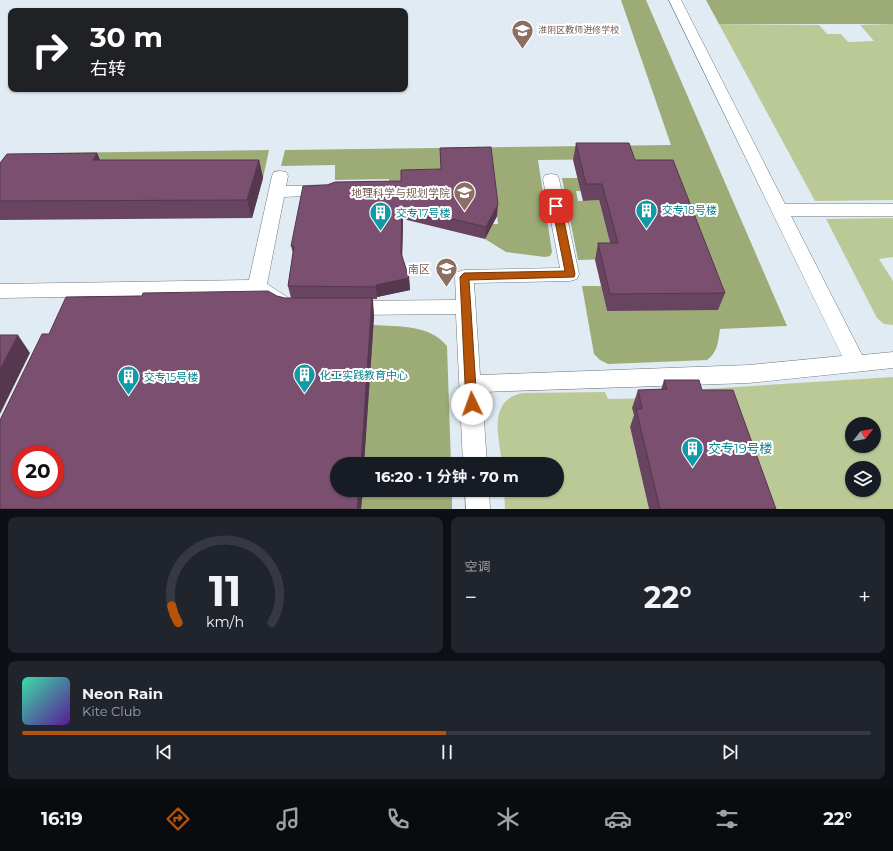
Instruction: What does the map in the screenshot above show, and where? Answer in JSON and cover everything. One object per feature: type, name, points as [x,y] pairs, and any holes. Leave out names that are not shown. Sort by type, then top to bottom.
[{"type":"lane","points":[[675,0],[856,364]]},
{"type":"lane","points":[[475,457],[464,277],[570,274],[551,179]]},
{"type":"lane","points":[[257,287],[278,184],[330,190]]},
{"type":"lane","points":[[780,210],[893,210]]},
{"type":"lane","points":[[0,290],[257,287],[289,308],[296,308]]},
{"type":"lane","points":[[62,311],[72,290]]},
{"type":"lane","points":[[334,308],[466,307]]},
{"type":"lane","points":[[470,384],[749,374],[893,360]]},
{"type":"lane","points":[[477,497],[478,509]]},
{"type":"green space","points":[[621,0],[646,0],[787,326],[720,329],[715,350],[711,357],[707,360],[608,364],[600,360],[594,354],[582,286],[601,286],[607,311],[625,159],[538,160],[552,252],[550,256],[545,257],[506,252],[485,239],[493,224],[498,224],[490,158],[441,185],[389,200],[389,179],[335,180],[335,165],[281,166],[285,150],[671,145]]},
{"type":"green space","points":[[706,0],[893,0],[893,24],[719,24]]},
{"type":"green space","points":[[719,24],[819,25],[827,34],[841,34],[848,42],[874,41],[860,25],[893,24],[893,200],[815,201]]},
{"type":"green space","points":[[269,150],[263,178],[101,179],[37,172],[49,153]]},
{"type":"green space","points":[[562,178],[578,178],[581,191],[576,191],[578,201],[599,200],[614,259],[578,260]]},
{"type":"green space","points":[[893,218],[893,257],[879,259],[893,281],[893,325],[884,324],[877,318],[826,219]]},
{"type":"green space","points":[[373,325],[413,328],[432,334],[447,346],[451,457],[364,457]]},
{"type":"green space","points":[[893,377],[893,509],[759,509],[689,390]]},
{"type":"green space","points":[[605,392],[608,399],[657,398],[636,427],[630,427],[649,509],[505,509],[504,497],[564,497],[564,457],[501,457],[498,431],[500,411],[504,403],[512,397],[523,393]]},
{"type":"green space","points":[[362,497],[452,497],[452,509],[361,509]]},
{"type":"building","name":"交专18号楼","points":[[576,143],[629,143],[635,160],[673,160],[725,293],[610,294],[598,243],[618,243],[602,184],[586,184]]},
{"type":"building","points":[[491,147],[498,204],[486,227],[402,207],[401,253],[409,278],[376,285],[376,287],[288,286],[294,246],[291,246],[303,186],[327,185],[335,182],[401,181],[401,170],[441,169],[440,148]]},
{"type":"building","points":[[97,153],[93,160],[259,160],[247,200],[0,201],[0,163],[7,154]]},
{"type":"building","points":[[268,291],[285,298],[372,298],[361,457],[330,457],[330,497],[358,497],[357,509],[0,509],[0,420],[42,334],[49,334],[66,297],[142,296],[143,293]]},
{"type":"building","points":[[0,335],[18,335],[0,369]]},
{"type":"building","name":"交专19号楼","points":[[664,380],[699,380],[702,390],[733,390],[776,509],[660,509],[636,409],[642,409],[638,390],[667,389]]},
{"type":"place","name":"淮阴区教师进修学校","points":[[522,50]]},
{"type":"place","name":"地理科学与规划学院","points":[[465,212]]},
{"type":"place","name":"交专18号楼","points":[[647,230]]},
{"type":"place","name":"交专17号楼","points":[[380,232]]},
{"type":"place","name":"南区","points":[[446,288]]},
{"type":"place","name":"化工实践教育中心","points":[[304,394]]},
{"type":"place","name":"交专15号楼","points":[[128,396]]},
{"type":"place","name":"交专19号楼","points":[[692,468]]},
{"type":"route","points":[[472,404],[464,277],[570,274],[556,206]]}]
